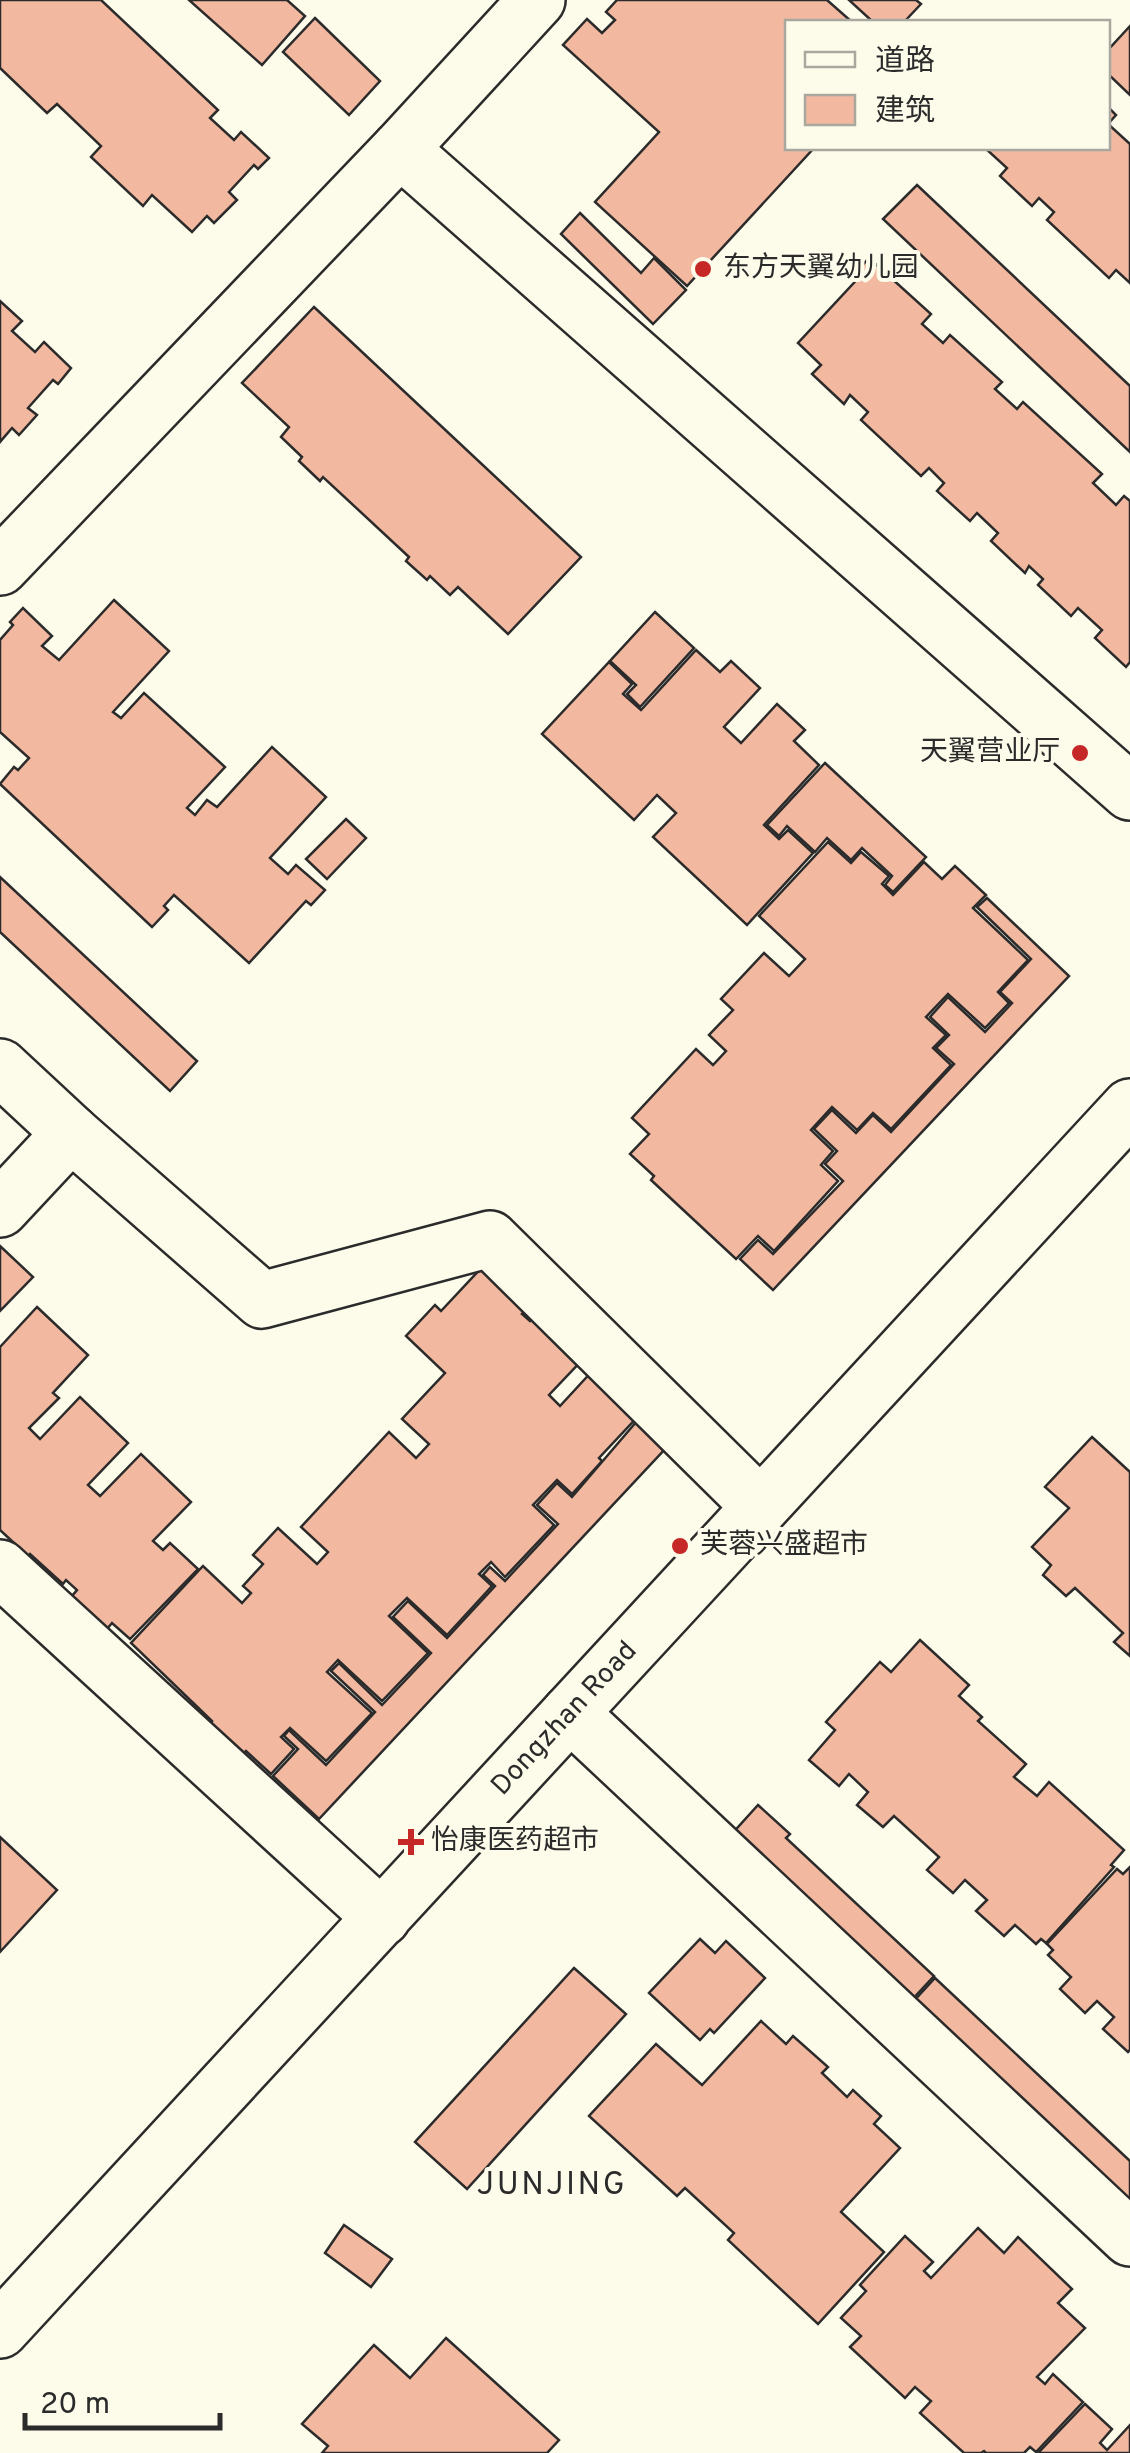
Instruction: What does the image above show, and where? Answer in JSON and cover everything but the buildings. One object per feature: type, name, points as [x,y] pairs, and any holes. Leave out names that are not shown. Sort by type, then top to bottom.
[{"type":"street","points":[[0,567],[400,150],[537,0]]},
{"type":"street","points":[[400,150],[1130,792]]},
{"type":"street","points":[[0,1068],[262,1300],[490,1239],[760,1506]]},
{"type":"street","name":"Dongzhan Road","points":[[0,2330],[1130,1108]]},
{"type":"street","points":[[0,1208],[71,1133]]},
{"type":"street","points":[[0,1568],[382,1918]]},
{"type":"street","points":[[570,1713],[1130,2238]]},
{"type":"place","name":"东方天翼幼儿园","points":[[703,269]]},
{"type":"place","name":"天翼营业厅","points":[[1080,753]]},
{"type":"place","name":"芙蓉兴盛超市","points":[[680,1546]]},
{"type":"place","name":"怡康医药超市","points":[[411,1842]]},
{"type":"district","name":"JUNJING","points":[[552,2186]]}]
